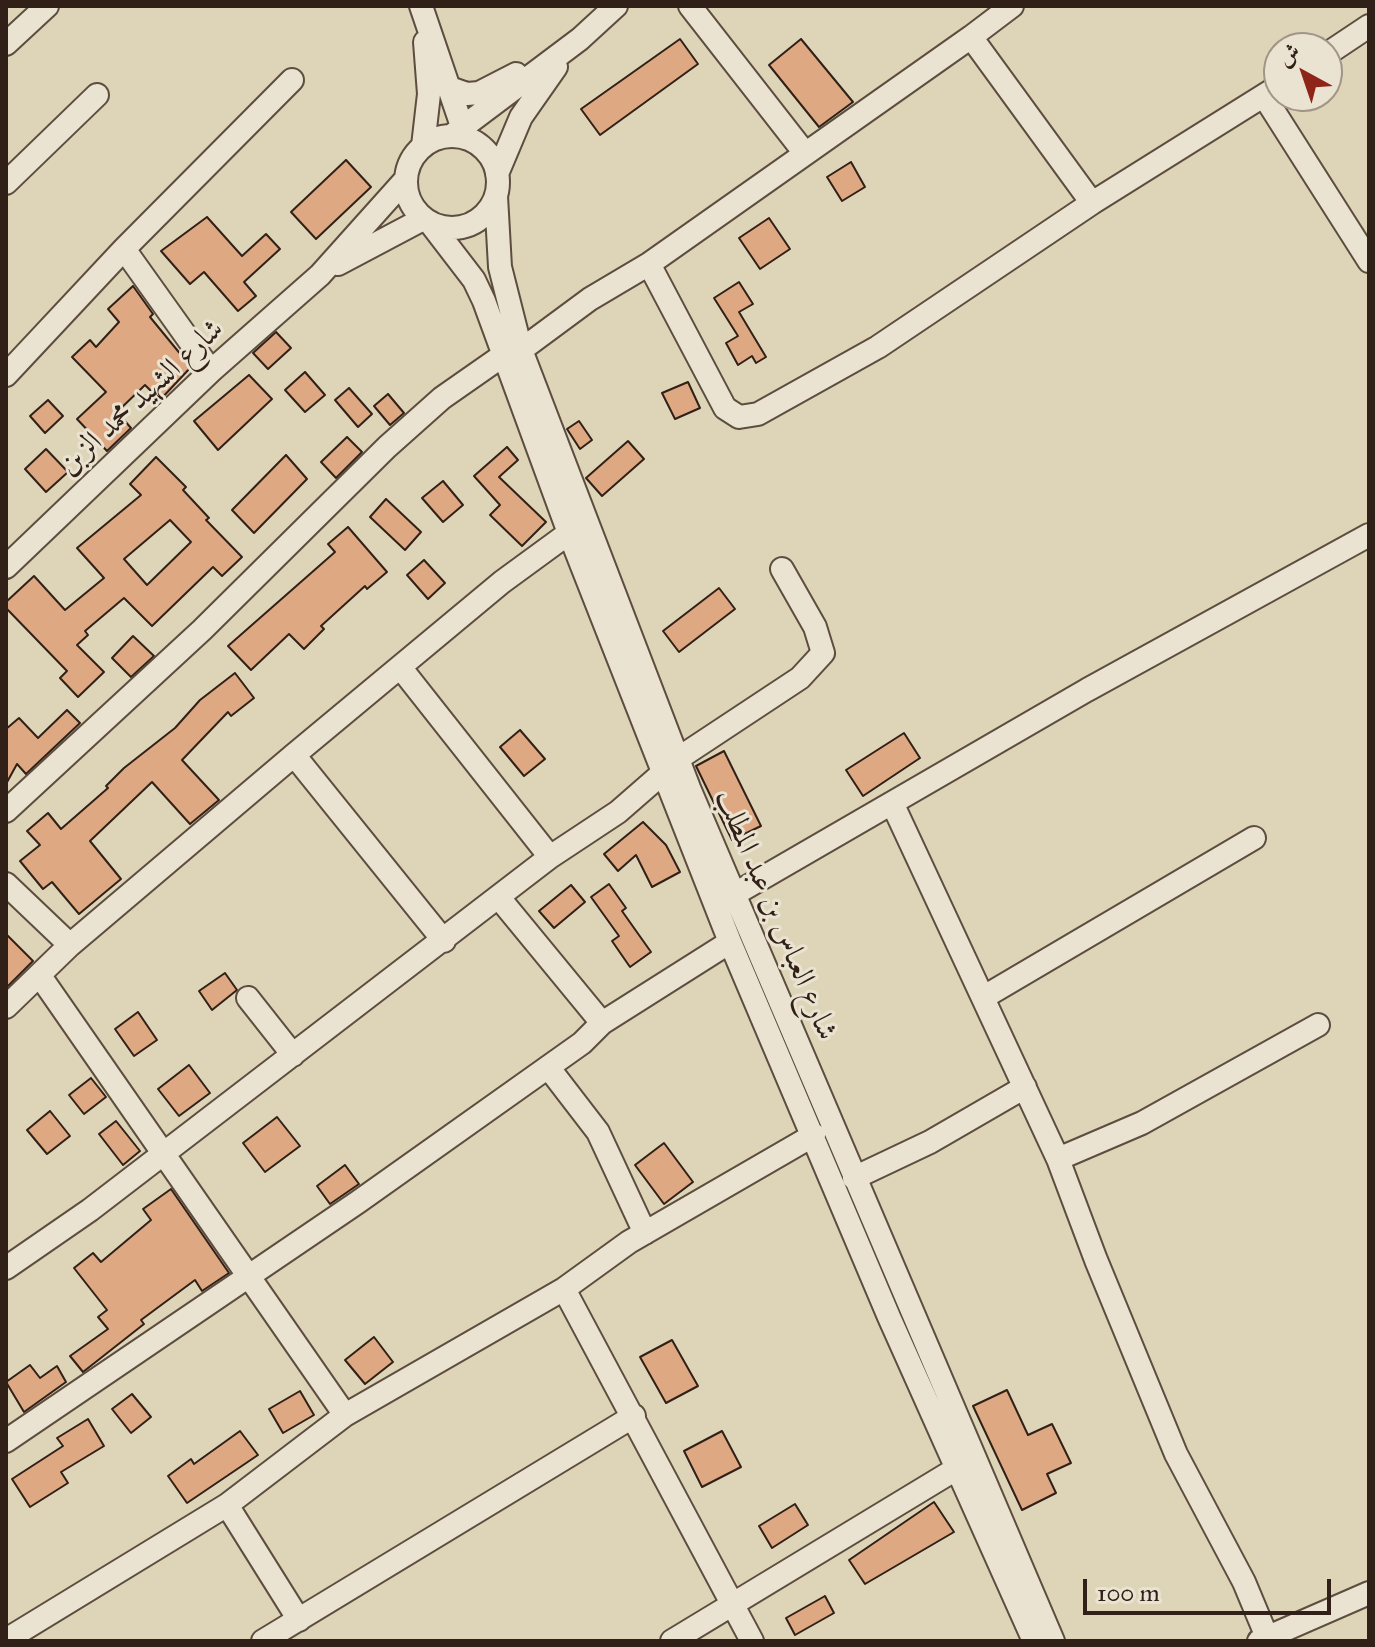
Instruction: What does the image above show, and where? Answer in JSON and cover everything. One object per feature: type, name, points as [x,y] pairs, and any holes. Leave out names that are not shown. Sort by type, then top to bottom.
[{"type":"street","points":[[6,44],[47,6]]},
{"type":"street","points":[[423,146],[460,134],[580,39],[616,6]]},
{"type":"street","points":[[690,6],[804,152]]},
{"type":"street","points":[[6,811],[202,630],[387,447],[442,398],[590,299],[649,264],[1012,6]]},
{"type":"street","points":[[422,8],[429,94],[423,146],[411,161],[406,179],[407,194],[427,221],[450,228],[470,224],[486,213],[528,106],[580,39]]},
{"type":"street","points":[[422,8],[450,88],[460,134],[483,148],[496,185]]},
{"type":"street","points":[[1343,43],[1369,26]]},
{"type":"street","points":[[971,37],[1092,203]]},
{"type":"street","points":[[450,88],[467,94],[485,90],[580,39]]},
{"type":"street","points":[[6,375],[124,249],[292,80]]},
{"type":"street","points":[[6,183],[97,95]]},
{"type":"street","points":[[649,264],[716,393],[732,413],[747,417],[802,393],[878,347],[1092,203],[1263,97]]},
{"type":"street","points":[[1284,112],[1369,261]]},
{"type":"street","name":"شارع الشهيد محمد الزبن","points":[[6,567],[211,371],[320,275],[406,179]]},
{"type":"street","name":"شارع العباس بن عبد المطلب","points":[[496,185],[500,267],[513,352],[569,533],[733,895],[1053,1641]]},
{"type":"street","name":"شارع العباس بن عبد المطلب","points":[[427,221],[474,280],[513,352],[672,764],[730,942],[956,1469],[1034,1641]]},
{"type":"street","name":"شارع الشهيد محمد الزبن","points":[[320,275],[381,238],[427,221]]},
{"type":"street","points":[[124,249],[211,371]]},
{"type":"street","points":[[6,1007],[70,945],[294,755],[502,582],[569,533]]},
{"type":"street","points":[[733,895],[1087,690],[1369,535]]},
{"type":"street","points":[[6,1268],[500,899],[550,857],[618,812],[672,764],[800,678],[823,653],[815,627],[782,569]]},
{"type":"street","points":[[400,667],[550,857]]},
{"type":"street","points":[[294,755],[444,941]]},
{"type":"street","points":[[893,805],[1058,1159],[1176,1454],[1244,1582],[1263,1639],[1369,1593]]},
{"type":"street","points":[[984,997],[1254,838]]},
{"type":"street","points":[[6,884],[70,945]]},
{"type":"street","points":[[500,899],[602,1023]]},
{"type":"street","points":[[6,1441],[548,1067],[582,1043],[602,1023],[730,942]]},
{"type":"street","points":[[40,976],[345,1415]]},
{"type":"street","points":[[248,998],[293,1055]]},
{"type":"street","points":[[1058,1159],[1142,1123],[1318,1025]]},
{"type":"street","points":[[548,1067],[598,1132],[645,1233]]},
{"type":"street","points":[[854,1178],[930,1142],[1025,1087]]},
{"type":"street","points":[[6,1640],[227,1505],[345,1415],[564,1289],[645,1233],[814,1135]]},
{"type":"street","points":[[564,1289],[752,1641]]},
{"type":"street","points":[[263,1641],[634,1416]]},
{"type":"street","points":[[672,1641],[956,1469]]},
{"type":"street","points":[[227,1505],[299,1620]]},
{"type":"building","points":[[680,39],[698,64],[600,135],[581,109]]},
{"type":"building","points":[[801,39],[853,102],[819,127],[769,65]]},
{"type":"building","points":[[346,160],[371,187],[316,239],[291,212]]},
{"type":"building","points":[[851,162],[865,187],[842,201],[827,177]]},
{"type":"building","points":[[207,217],[242,256],[266,234],[280,249],[244,282],[256,296],[238,311],[204,272],[190,284],[161,251]]},
{"type":"building","points":[[769,218],[790,249],[760,269],[739,238]]},
{"type":"building","points":[[739,282],[753,304],[739,312],[766,357],[756,363],[752,356],[738,365],[726,343],[738,336],[714,298]]},
{"type":"building","points":[[133,286],[153,314],[150,317],[191,367],[160,400],[145,385],[117,412],[131,428],[107,451],[77,419],[106,392],[72,357],[90,340],[96,347],[119,322],[108,309]]},
{"type":"building","points":[[276,332],[291,348],[268,369],[253,353]]},
{"type":"building","points":[[305,372],[325,395],[305,412],[285,390]]},
{"type":"building","points":[[249,375],[272,399],[218,450],[194,421]]},
{"type":"building","points":[[688,382],[700,408],[675,419],[662,393]]},
{"type":"building","points":[[349,388],[372,414],[358,427],[335,400]]},
{"type":"building","points":[[388,394],[404,413],[390,425],[374,406]]},
{"type":"building","points":[[48,400],[63,416],[45,433],[30,416]]},
{"type":"building","points":[[579,421],[592,440],[580,449],[567,429]]},
{"type":"building","points":[[347,437],[362,452],[336,478],[321,462]]},
{"type":"building","points":[[628,441],[644,459],[602,496],[586,478]]},
{"type":"building","points":[[507,447],[518,460],[499,477],[546,522],[522,546],[490,515],[500,505],[474,476]]},
{"type":"building","points":[[46,449],[68,472],[46,492],[25,469]]},
{"type":"building","points":[[286,455],[307,479],[254,533],[232,510]]},
{"type":"building","points":[[156,457],[186,487],[183,490],[209,518],[206,520],[242,557],[222,576],[213,567],[152,626],[124,598],[85,631],[88,635],[77,645],[104,672],[78,697],[60,678],[67,671],[6,608],[6,602],[34,576],[65,610],[104,578],[77,548],[141,495],[130,484]],"holes":[[[170,520],[191,542],[147,585],[124,559]]]},
{"type":"building","points":[[443,481],[463,505],[443,522],[422,498]]},
{"type":"building","points":[[386,499],[421,532],[405,550],[370,517]]},
{"type":"building","points":[[348,527],[387,572],[367,589],[365,586],[321,626],[324,629],[304,649],[289,634],[251,670],[228,646],[335,552],[328,544]]},
{"type":"building","points":[[424,560],[445,583],[428,599],[407,575]]},
{"type":"building","points":[[719,588],[735,609],[679,652],[663,631]]},
{"type":"building","points":[[133,636],[154,656],[131,677],[112,658]]},
{"type":"building","points":[[235,673],[254,698],[231,716],[228,712],[182,760],[219,800],[190,824],[152,782],[90,841],[121,879],[79,914],[52,882],[43,889],[20,861],[40,845],[27,831],[48,813],[61,829],[108,788],[106,786],[124,768],[175,728],[200,700]]},
{"type":"building","points":[[67,710],[80,723],[26,774],[17,764],[6,784],[6,729],[19,718],[38,738]]},
{"type":"building","points":[[520,730],[545,759],[524,776],[500,747]]},
{"type":"building","points":[[904,733],[920,758],[863,796],[846,770]]},
{"type":"building","points":[[724,751],[761,826],[732,840],[696,766]]},
{"type":"building","points":[[643,822],[666,845],[680,872],[652,887],[636,855],[618,871],[604,854]]},
{"type":"building","points":[[609,884],[626,908],[622,911],[651,952],[630,967],[612,941],[619,936],[591,897]]},
{"type":"building","points":[[571,885],[585,902],[554,928],[539,911]]},
{"type":"building","points":[[6,934],[33,961],[6,988]]},
{"type":"building","points":[[225,973],[237,990],[212,1010],[199,991]]},
{"type":"building","points":[[138,1012],[157,1040],[134,1056],[115,1029]]},
{"type":"building","points":[[189,1065],[210,1093],[179,1116],[158,1089]]},
{"type":"building","points":[[91,1078],[106,1097],[84,1114],[69,1095]]},
{"type":"building","points":[[50,1111],[70,1136],[47,1154],[27,1130]]},
{"type":"building","points":[[277,1117],[300,1146],[265,1172],[243,1143]]},
{"type":"building","points":[[116,1121],[140,1151],[123,1165],[99,1134]]},
{"type":"building","points":[[664,1143],[693,1182],[664,1204],[635,1165]]},
{"type":"building","points":[[345,1165],[359,1184],[330,1204],[317,1186]]},
{"type":"building","points":[[171,1189],[229,1273],[202,1291],[195,1280],[141,1320],[144,1324],[83,1372],[70,1356],[108,1329],[98,1317],[107,1310],[74,1268],[93,1253],[101,1262],[151,1220],[143,1209]]},
{"type":"building","points":[[374,1337],[393,1362],[365,1384],[345,1360]]},
{"type":"building","points":[[672,1340],[698,1386],[666,1403],[640,1357]]},
{"type":"building","points":[[30,1365],[40,1378],[57,1366],[66,1382],[24,1412],[6,1382]]},
{"type":"building","points":[[1007,1390],[1028,1435],[1052,1424],[1071,1463],[1047,1474],[1056,1493],[1022,1510],[973,1406]]},
{"type":"building","points":[[300,1391],[314,1415],[283,1433],[269,1409]]},
{"type":"building","points":[[132,1394],[151,1417],[131,1433],[112,1409]]},
{"type":"building","points":[[88,1419],[104,1446],[61,1472],[68,1483],[30,1507],[12,1479],[63,1446],[57,1438]]},
{"type":"building","points":[[240,1431],[258,1455],[187,1503],[168,1476],[191,1459],[194,1464]]},
{"type":"building","points":[[722,1431],[741,1467],[702,1487],[684,1451]]},
{"type":"building","points":[[934,1502],[954,1532],[865,1584],[849,1560]]},
{"type":"building","points":[[795,1504],[808,1525],[772,1548],[759,1526]]},
{"type":"building","points":[[825,1596],[834,1613],[795,1635],[786,1618]]}]
